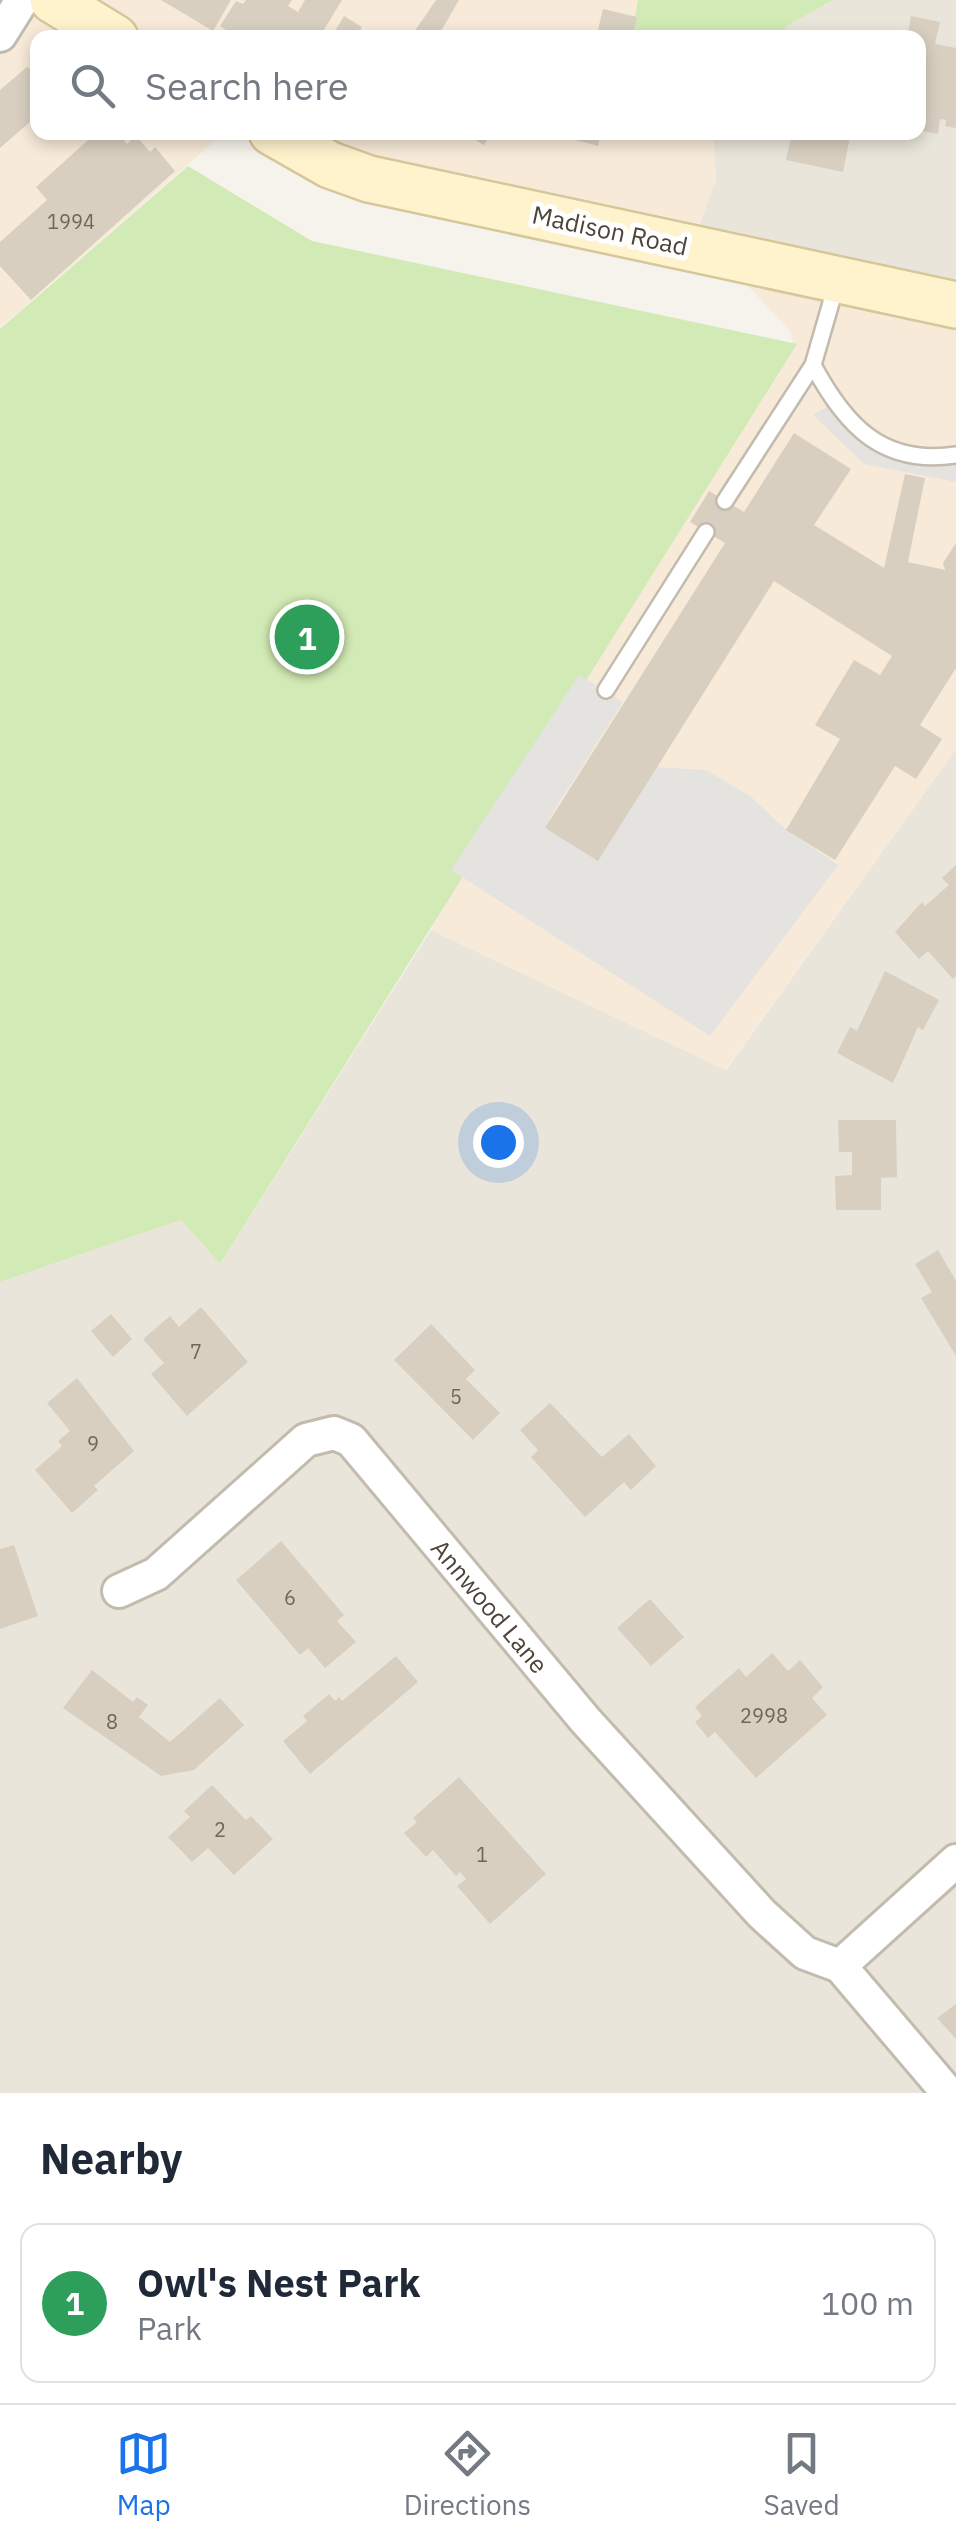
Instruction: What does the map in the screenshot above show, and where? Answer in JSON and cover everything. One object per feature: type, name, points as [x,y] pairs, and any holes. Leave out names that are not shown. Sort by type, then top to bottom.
[{"type":"main road","points":[[53,0],[102,30]]},
{"type":"main road","name":"Madison Road","points":[[286,140],[330,165],[369,179],[956,305]]},
{"type":"street","points":[[0,35],[22,0]]},
{"type":"street","name":"Annwood Lane","points":[[118,1591],[156,1574],[306,1440],[334,1433],[351,1440],[586,1721],[762,1914],[805,1953],[840,1966]]},
{"type":"street","points":[[948,2093],[840,1966],[956,1861]]},
{"type":"lane","points":[[726,501],[812,364],[838,278]]},
{"type":"lane","points":[[812,364],[833,403],[878,446],[913,456],[956,454]]},
{"type":"lane","points":[[606,690],[706,532]]},
{"type":"shaded area","points":[[0,0],[707,0],[709,30],[30,30],[30,140],[216,140],[0,328]]},
{"type":"shaded area","points":[[833,0],[956,0],[956,305],[691,248],[716,179],[713,140],[926,140],[926,30],[762,30],[785,27]]},
{"type":"shaded area","points":[[298,140],[713,140],[716,179],[691,248]]},
{"type":"shaded area","points":[[718,254],[956,305],[956,749],[725,1070],[431,930],[451,870],[794,348],[790,331]]},
{"type":"shaded area","points":[[833,403],[878,447],[956,455],[956,482],[864,464],[813,415]]},
{"type":"shaded area","points":[[579,675],[623,702],[550,817],[601,850],[654,767],[706,770],[750,796],[783,827],[838,865],[710,1036],[451,870]]},
{"type":"shaded area","points":[[956,749],[956,2093],[0,2093],[0,1282],[181,1220],[220,1264],[431,930],[726,1070]]},
{"type":"green space","points":[[638,0],[833,0],[784,30],[633,30]]},
{"type":"green space","points":[[188,166],[312,241],[797,344],[220,1264],[181,1220],[0,1282],[0,329]]},
{"type":"building","points":[[161,0],[231,0],[211,30]]},
{"type":"building","points":[[246,0],[292,0],[288,6],[298,12],[305,0],[342,0],[324,30],[226,30],[220,26],[236,1],[243,4]]},
{"type":"building","points":[[436,0],[459,0],[442,30],[415,30]]},
{"type":"building","points":[[603,9],[637,17],[634,30],[598,30]]},
{"type":"building","points":[[344,16],[362,27],[360,30],[336,30]]},
{"type":"building","points":[[911,16],[940,22],[935,44],[956,48],[956,128],[945,126],[946,120],[940,119],[938,134],[926,132],[926,30],[908,30]]},
{"type":"building","points":[[27,67],[30,69],[30,122],[0,148],[0,90]]},
{"type":"building","points":[[88,140],[124,140],[127,144],[140,140],[150,152],[155,147],[175,171],[31,300],[0,266],[0,242],[47,200],[36,187]]},
{"type":"building","points":[[575,140],[599,140],[598,146]]},
{"type":"building","points":[[790,140],[849,140],[843,172],[786,160]]},
{"type":"building","points":[[794,433],[851,469],[814,525],[884,568],[905,474],[925,478],[908,562],[945,570],[943,563],[956,543],[956,668],[920,725],[942,739],[916,779],[895,766],[835,860],[786,830],[840,739],[815,725],[854,660],[880,675],[892,656],[774,581],[598,861],[545,828],[725,543],[690,522],[709,491],[744,512]]},
{"type":"building","points":[[956,865],[953,979],[928,951],[919,959],[895,932],[922,902],[925,906],[949,885],[942,878]]},
{"type":"building","points":[[885,971],[939,1000],[923,1030],[918,1027],[893,1083],[837,1053],[850,1027],[857,1031]]},
{"type":"building","points":[[838,1120],[896,1120],[897,1177],[881,1178],[881,1210],[836,1210],[835,1176],[852,1175],[852,1152],[839,1152]]},
{"type":"building","points":[[938,1250],[956,1281],[956,1356],[921,1298],[932,1292],[915,1264]]},
{"type":"building","points":[[201,1307],[248,1362],[187,1416],[151,1374],[164,1363],[143,1339],[170,1316],[179,1327]]},
{"type":"building","points":[[111,1314],[132,1339],[113,1357],[91,1331]]},
{"type":"building","points":[[431,1324],[475,1370],[466,1379],[500,1413],[473,1440],[394,1360]]},
{"type":"building","points":[[77,1378],[134,1451],[94,1486],[98,1490],[72,1513],[35,1470],[62,1446],[58,1441],[70,1431],[47,1403]]},
{"type":"building","points":[[550,1403],[602,1457],[629,1434],[656,1466],[631,1490],[624,1482],[585,1517],[531,1457],[538,1450],[520,1430]]},
{"type":"building","points":[[281,1541],[344,1615],[337,1621],[356,1642],[325,1668],[308,1648],[300,1655],[236,1580]]},
{"type":"building","points":[[14,1545],[38,1616],[0,1629],[0,1549]]},
{"type":"building","points":[[650,1599],[684,1637],[651,1666],[617,1628]]},
{"type":"building","points":[[772,1653],[788,1671],[800,1660],[823,1687],[812,1698],[827,1715],[756,1778],[715,1732],[708,1738],[695,1722],[702,1716],[695,1707],[739,1668],[746,1677]]},
{"type":"building","points":[[396,1656],[418,1682],[310,1774],[283,1741],[307,1721],[303,1716],[329,1694],[335,1701],[339,1697],[342,1701]]},
{"type":"building","points":[[92,1670],[133,1702],[137,1697],[148,1705],[139,1717],[170,1742],[220,1698],[244,1725],[194,1770],[161,1776],[63,1708]]},
{"type":"building","points":[[459,1777],[546,1874],[490,1924],[457,1886],[466,1879],[460,1872],[456,1876],[433,1850],[426,1857],[404,1833],[417,1822],[413,1818]]},
{"type":"building","points":[[212,1785],[246,1820],[251,1816],[273,1839],[234,1875],[208,1848],[192,1862],[168,1837],[190,1817],[184,1811]]},
{"type":"building","points":[[956,2004],[956,2039],[937,2018]]},
{"type":"place","name":"Owl's Nest Park","points":[[307,637]]}]
